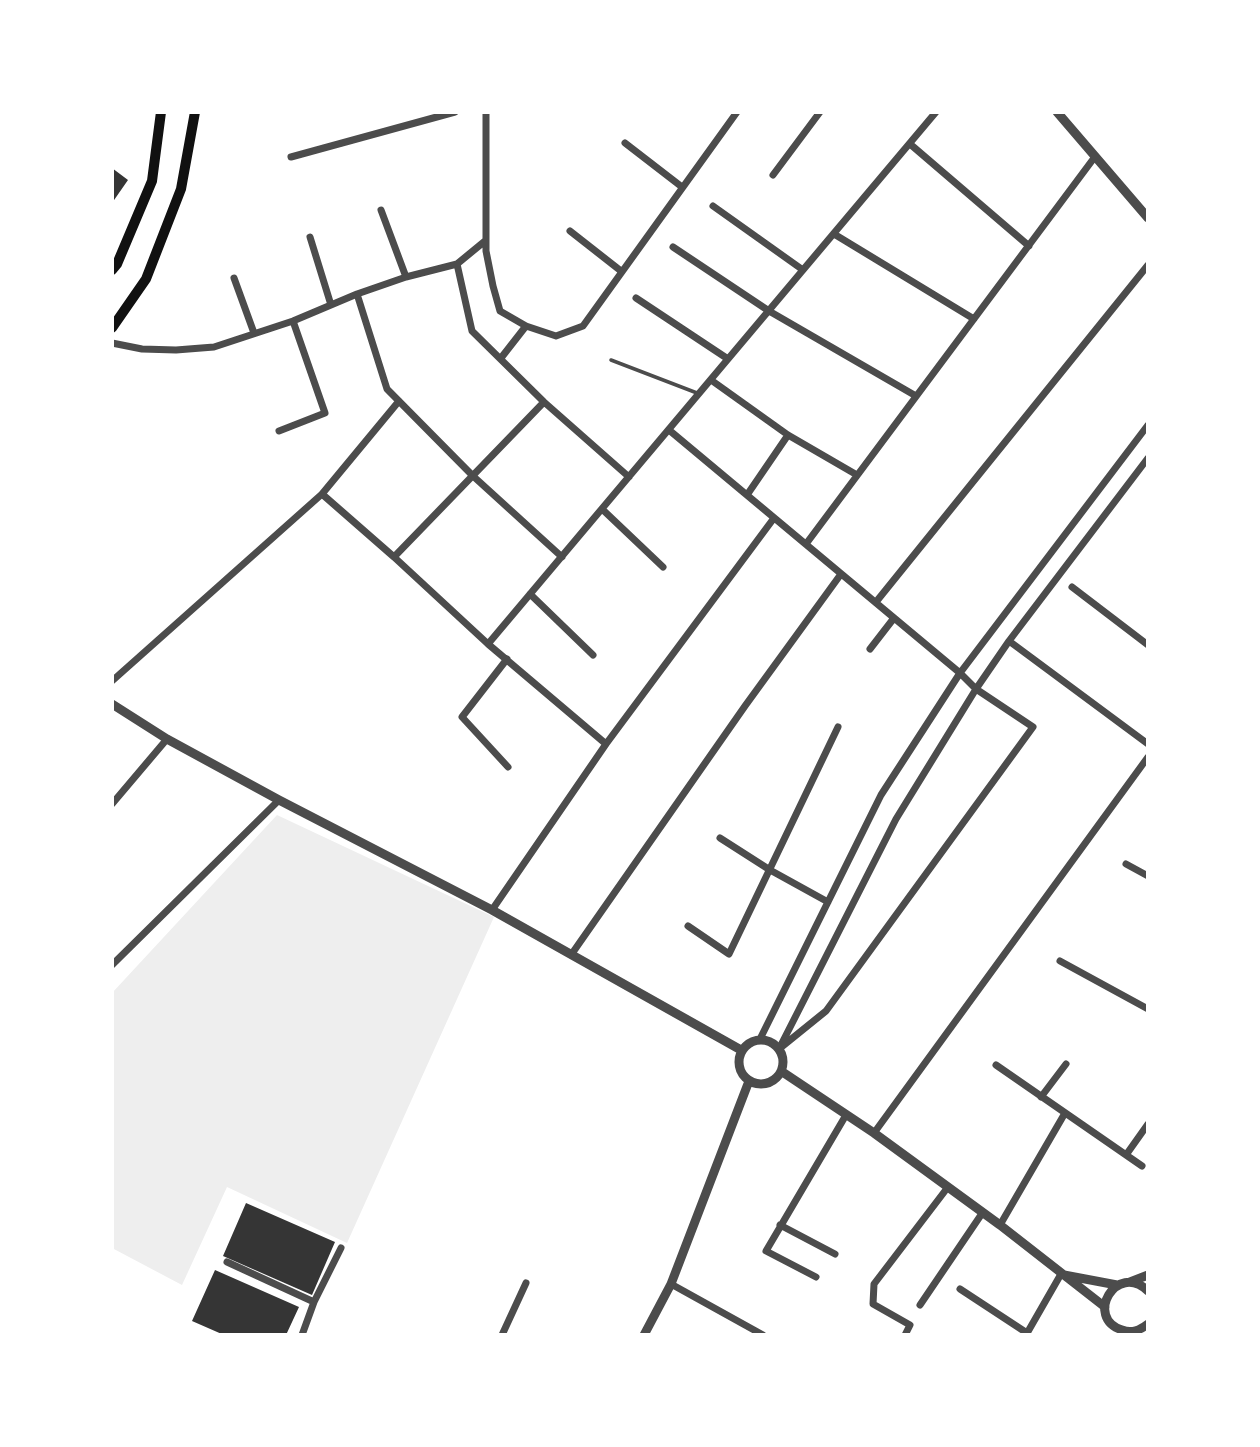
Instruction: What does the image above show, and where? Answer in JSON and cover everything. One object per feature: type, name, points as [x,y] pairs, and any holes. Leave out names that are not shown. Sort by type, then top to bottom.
[{"type":"main road","points":[[112,270],[117,264],[152,181],[161,112]]},
{"type":"main road","points":[[112,328],[146,279],[181,189],[195,112]]},
{"type":"street","points":[[291,157],[455,112]]},
{"type":"street","points":[[486,112],[485,241],[500,311],[526,326],[556,336],[583,326],[737,112]]},
{"type":"street","points":[[774,175],[820,112]]},
{"type":"street","points":[[488,644],[936,112]]},
{"type":"street","points":[[1057,112],[1148,218]]},
{"type":"street","points":[[625,143],[682,187]]},
{"type":"street","points":[[910,144],[1029,246]]},
{"type":"street","points":[[806,544],[1094,158]]},
{"type":"street","points":[[713,206],[803,270]]},
{"type":"street","points":[[381,210],[406,277]]},
{"type":"street","points":[[570,231],[621,271]]},
{"type":"street","points":[[834,234],[974,319]]},
{"type":"street","points":[[310,237],[331,305]]},
{"type":"street","points":[[112,343],[142,349],[214,347],[293,321],[406,277],[457,264],[485,241]]},
{"type":"street","points":[[673,247],[769,311],[916,396]]},
{"type":"street","points":[[457,264],[472,331],[544,402],[629,477]]},
{"type":"street","points":[[876,602],[1148,265]]},
{"type":"street","points":[[234,278],[254,333]]},
{"type":"street","points":[[357,295],[387,389],[473,475],[562,557]]},
{"type":"street","points":[[636,298],[728,359]]},
{"type":"street","points":[[279,431],[326,414],[293,321]]},
{"type":"street","points":[[500,358],[526,326]]},
{"type":"street","points":[[711,380],[788,436],[857,475]]},
{"type":"street","points":[[112,681],[322,494],[398,401]]},
{"type":"street","points":[[394,557],[544,402]]},
{"type":"street","points":[[760,1040],[881,795],[960,673],[1148,425]]},
{"type":"street","points":[[669,430],[976,689],[1033,727],[826,1011],[779,1049]]},
{"type":"street","points":[[747,495],[788,436]]},
{"type":"street","points":[[779,1049],[896,819],[976,689],[1009,641],[1148,458]]},
{"type":"street","points":[[322,494],[488,644],[606,744]]},
{"type":"street","points":[[602,509],[663,567]]},
{"type":"street","points":[[492,910],[606,744],[774,518]]},
{"type":"street","points":[[571,955],[841,573]]},
{"type":"street","points":[[1072,587],[1148,645]]},
{"type":"street","points":[[530,594],[593,654]]},
{"type":"street","points":[[870,649],[894,618]]},
{"type":"street","points":[[1009,641],[1148,744]]},
{"type":"street","points":[[508,659],[463,716],[508,767]]},
{"type":"street","points":[[112,704],[167,740],[492,910],[741,1050]]},
{"type":"street","points":[[688,926],[729,954],[838,727]]},
{"type":"street","points":[[112,804],[167,740]]},
{"type":"street","points":[[874,1133],[1148,757]]},
{"type":"street","points":[[112,964],[279,800]]},
{"type":"street","points":[[720,838],[828,902]]},
{"type":"street","points":[[1126,864],[1148,876]]},
{"type":"street","points":[[1060,961],[1148,1009]]},
{"type":"street","points":[[752,1041],[773,1043],[779,1049],[782,1071],[771,1082],[756,1084],[744,1077],[738,1064],[741,1050],[752,1041]]},
{"type":"street","points":[[1041,1097],[1066,1064]]},
{"type":"street","points":[[996,1065],[1142,1166]]},
{"type":"street","points":[[782,1071],[874,1133],[1000,1224],[1105,1307]]},
{"type":"street","points":[[644,1335],[671,1284],[749,1081]]},
{"type":"street","points":[[1000,1224],[1065,1113]]},
{"type":"street","points":[[816,1277],[766,1251],[846,1115]]},
{"type":"street","points":[[1126,1155],[1148,1124]]},
{"type":"street","points":[[905,1335],[910,1325],[873,1304],[874,1284],[948,1187]]},
{"type":"street","points":[[920,1305],[983,1212]]},
{"type":"street","points":[[780,1225],[835,1254]]},
{"type":"street","points":[[302,1335],[314,1302],[341,1248]]},
{"type":"street","points":[[227,1262],[314,1302]]},
{"type":"street","points":[[1061,1274],[1117,1286]]},
{"type":"street","points":[[960,1289],[1026,1334],[1061,1274]]},
{"type":"street","points":[[1148,1275],[1117,1286],[1108,1295],[1105,1307],[1108,1320],[1118,1329],[1134,1331],[1148,1325]]},
{"type":"street","points":[[1130,1282],[1148,1291]]},
{"type":"street","points":[[502,1335],[526,1283]]},
{"type":"street","points":[[671,1284],[762,1335]]},
{"type":"street","points":[[1112,1325],[1113,1335]]},
{"type":"street","points":[[1147,1335],[1148,1325]]},
{"type":"lane","points":[[611,360],[699,394]]},
{"type":"shaded area","points":[[277,815],[494,917],[347,1243],[227,1187],[182,1285],[112,1248],[112,993]]},
{"type":"building","points":[[112,168],[128,180],[112,203]]},
{"type":"building","points":[[246,1203],[335,1242],[312,1295],[223,1256]]},
{"type":"building","points":[[215,1270],[299,1307],[286,1335],[224,1335],[192,1321]]}]
